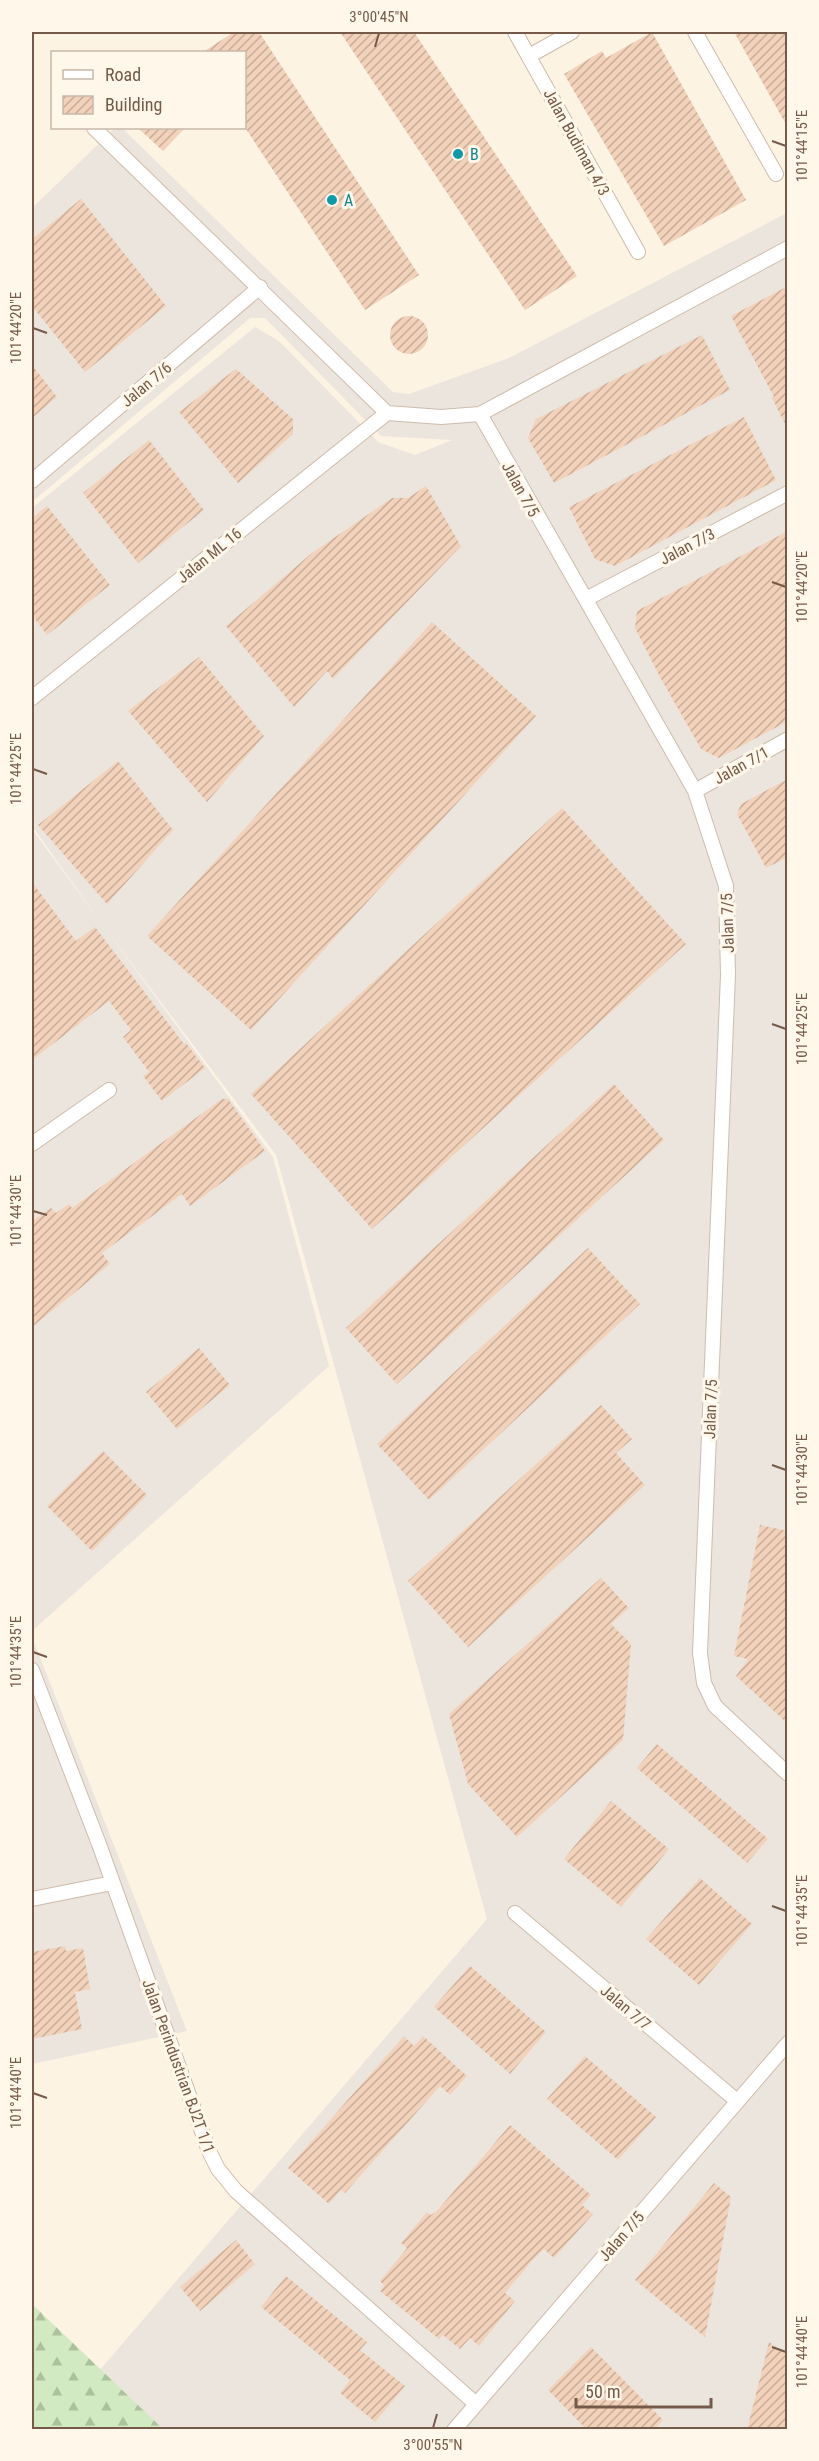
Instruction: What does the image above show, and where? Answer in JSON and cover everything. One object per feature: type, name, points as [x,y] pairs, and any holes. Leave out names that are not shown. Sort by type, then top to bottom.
[{"type":"street","name":"Jalan Budiman 4/3","points":[[515,32],[638,252]]},
{"type":"street","points":[[529,56],[572,32]]},
{"type":"street","points":[[695,32],[776,174]]},
{"type":"street","points":[[95,129],[387,412],[441,417],[480,414],[788,248]]},
{"type":"street","name":"Jalan 7/6","points":[[32,480],[260,287]]},
{"type":"street","name":"Jalan ML 16","points":[[32,698],[387,412]]},
{"type":"street","name":"Jalan 7/5","points":[[480,414],[694,791],[726,885],[728,932],[700,1653],[704,1683],[715,1706],[788,1774]]},
{"type":"street","name":"Jalan 7/3","points":[[586,599],[788,493]]},
{"type":"street","name":"Jalan 7/1","points":[[694,791],[788,739]]},
{"type":"street","points":[[32,1144],[109,1090]]},
{"type":"street","name":"Jalan Perindustrian BJ2T 1/1","points":[[32,1670],[209,2151],[218,2169],[236,2191],[476,2404]]},
{"type":"street","points":[[32,1899],[112,1883]]},
{"type":"street","name":"Jalan 7/7","points":[[515,1913],[737,2101]]},
{"type":"street","name":"Jalan 7/5","points":[[454,2430],[788,2043]]},
{"type":"shaded area","points":[[114,129],[123,129],[393,392],[409,394],[509,358],[787,213],[787,2429],[163,2429],[99,2371],[487,1919],[276,1155],[105,928],[273,1157],[329,1366],[32,1631],[32,829],[99,920],[32,826],[32,508],[255,327],[279,341],[378,442],[415,455],[452,440],[381,436],[265,318],[250,318],[32,502],[32,208]]},
{"type":"shaded area","points":[[32,1637],[187,2031],[32,2064]]},
{"type":"green space","points":[[32,2304],[163,2429],[32,2429]]},
{"type":"building","name":"A","points":[[234,32],[259,32],[419,275],[365,310],[246,129],[246,51],[205,51]]},
{"type":"building","name":"B","points":[[340,32],[414,32],[577,276],[525,310]]},
{"type":"building","points":[[652,32],[746,200],[664,246],[564,74],[602,51],[606,58]]},
{"type":"building","points":[[734,32],[784,32],[788,38],[788,128]]},
{"type":"building","points":[[139,129],[184,129],[163,151]]},
{"type":"building","points":[[81,199],[166,306],[85,372],[32,306],[32,239]]},
{"type":"building","points":[[788,286],[788,430],[772,398],[774,397],[731,316]]},
{"type":"building","points":[[409,316],[423,321],[428,335],[423,349],[409,354],[395,349],[390,335],[395,321]]},
{"type":"building","points":[[702,335],[730,390],[554,483],[528,438],[536,419]]},
{"type":"building","points":[[32,365],[57,397],[32,418]]},
{"type":"building","points":[[236,369],[293,419],[293,434],[238,483],[179,412]]},
{"type":"building","points":[[744,417],[776,480],[615,566],[595,559],[569,507]]},
{"type":"building","points":[[149,440],[204,510],[138,563],[83,493]]},
{"type":"building","points":[[426,486],[461,546],[333,679],[327,671],[294,707],[226,626],[312,553],[392,498],[408,498]]},
{"type":"building","points":[[47,506],[110,585],[47,635],[32,615],[32,518]]},
{"type":"building","points":[[788,531],[788,721],[719,758],[701,749],[660,677],[635,628],[637,611]]},
{"type":"building","points":[[432,622],[536,716],[251,1030],[147,936]]},
{"type":"building","points":[[199,657],[264,736],[207,802],[128,711]]},
{"type":"building","points":[[118,761],[173,830],[107,904],[38,825]]},
{"type":"building","points":[[788,779],[788,857],[766,868],[737,814],[741,804]]},
{"type":"building","points":[[562,808],[686,944],[372,1229],[251,1094]]},
{"type":"building","points":[[32,882],[76,941],[95,927],[205,1068],[162,1101],[143,1076],[149,1072],[123,1037],[131,1030],[109,1001],[32,1060]]},
{"type":"building","points":[[614,1084],[664,1140],[397,1384],[346,1328]]},
{"type":"building","points":[[222,1099],[228,1099],[265,1151],[190,1206],[182,1194],[102,1253],[110,1264],[32,1327],[32,1221],[51,1208],[56,1213],[69,1204],[72,1208]]},
{"type":"building","points":[[588,1248],[640,1304],[429,1500],[377,1444]]},
{"type":"building","points":[[199,1348],[230,1385],[177,1429],[146,1392]]},
{"type":"building","points":[[601,1405],[632,1439],[616,1453],[645,1485],[468,1647],[408,1581]]},
{"type":"building","points":[[103,1451],[147,1495],[92,1551],[47,1506]]},
{"type":"building","points":[[760,1525],[788,1531],[788,1724],[736,1676],[748,1659],[734,1656]]},
{"type":"building","points":[[601,1578],[629,1608],[611,1624],[631,1644],[623,1740],[517,1837],[468,1784],[449,1714]]},
{"type":"building","points":[[657,1744],[768,1839],[747,1863],[637,1768]]},
{"type":"building","points":[[611,1801],[669,1849],[621,1907],[564,1859]]},
{"type":"building","points":[[700,1878],[752,1924],[699,1985],[646,1939]]},
{"type":"building","points":[[65,1946],[66,1951],[83,1948],[90,1989],[75,1992],[82,2029],[32,2039],[32,1952]]},
{"type":"building","points":[[470,1966],[546,2032],[510,2074],[434,2007]]},
{"type":"building","points":[[404,2036],[414,2046],[423,2036],[467,2076],[450,2095],[440,2086],[345,2193],[341,2190],[329,2204],[288,2168]]},
{"type":"building","points":[[585,2056],[656,2117],[618,2160],[547,2099]]},
{"type":"building","points":[[510,2125],[591,2195],[582,2205],[593,2214],[554,2258],[544,2249],[531,2262],[505,2293],[515,2301],[479,2346],[470,2338],[460,2349],[443,2335],[439,2339],[380,2291],[384,2286],[380,2281],[407,2248],[401,2243],[427,2212],[431,2215],[437,2211]]},
{"type":"building","points":[[714,2183],[731,2197],[705,2337],[635,2280]]},
{"type":"building","points":[[236,2240],[255,2264],[200,2311],[180,2287]]},
{"type":"building","points":[[286,2276],[367,2342],[360,2350],[405,2386],[375,2422],[340,2393],[350,2380],[261,2307]]},
{"type":"building","points":[[769,2342],[788,2355],[788,2430],[747,2430]]},
{"type":"building","points":[[591,2347],[663,2420],[654,2430],[587,2430],[548,2390]]},
{"type":"place","name":"B","points":[[458,154]]},
{"type":"place","name":"A","points":[[332,200]]}]
